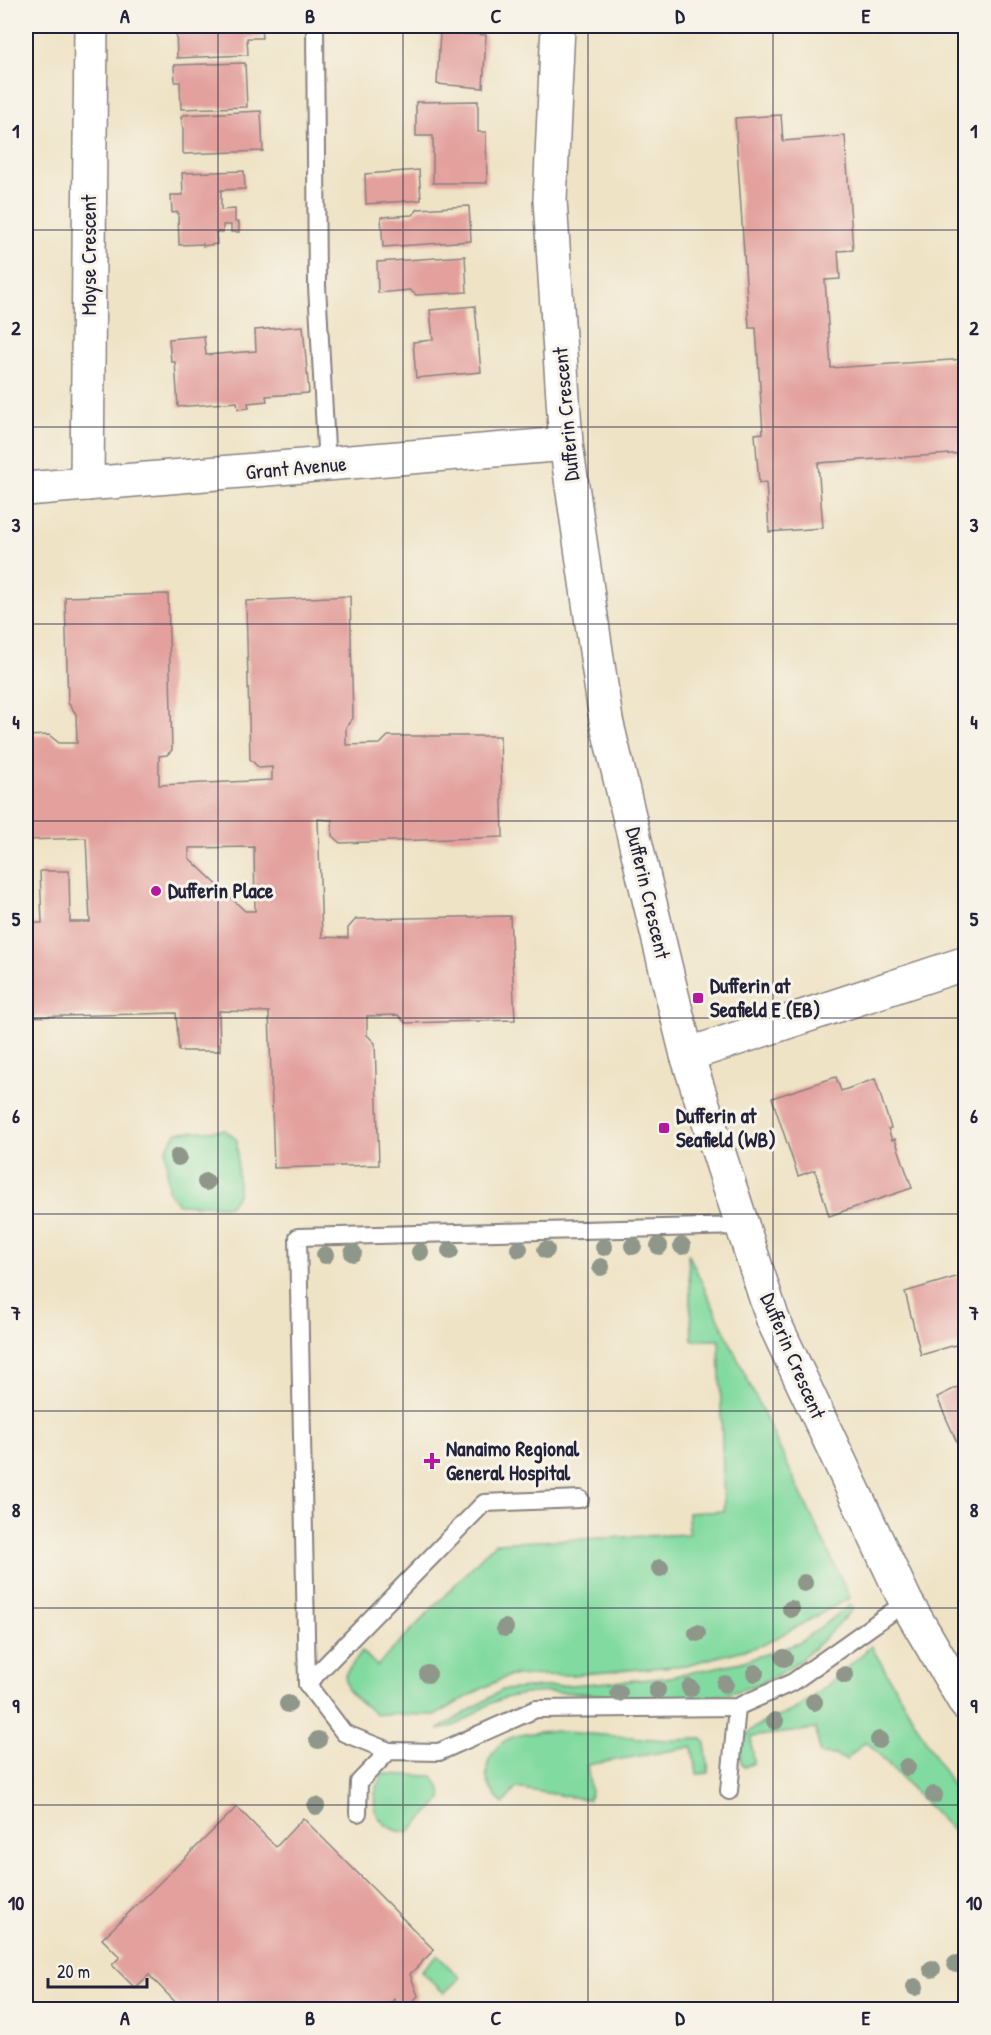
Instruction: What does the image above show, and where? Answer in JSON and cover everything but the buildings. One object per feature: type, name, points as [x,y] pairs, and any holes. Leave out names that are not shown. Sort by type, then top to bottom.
[{"type":"street","name":"Moyse Crescent","points":[[87,484],[91,26]]},
{"type":"street","name":"Dufferin Crescent","points":[[558,26],[550,200],[566,444],[606,720],[687,1055],[773,1320],[906,1602],[966,1704]]},
{"type":"street","name":"Grant Avenue","points":[[26,489],[327,466],[566,444]]},
{"type":"street","points":[[687,1055],[966,963]]},
{"type":"lane","points":[[315,26],[317,286],[327,466]]},
{"type":"lane","points":[[742,1226],[298,1237],[307,1684],[344,1733],[388,1751],[439,1752],[536,1709],[737,1707],[793,1682],[906,1602]]},
{"type":"lane","points":[[307,1684],[484,1503],[580,1499]]},
{"type":"lane","points":[[729,1791],[737,1707]]},
{"type":"lane","points":[[358,1813],[359,1782],[388,1751]]},
{"type":"green space","points":[[225,1130],[237,1140],[238,1194],[229,1206],[178,1204],[168,1191],[166,1149],[177,1132]]},
{"type":"green space","points":[[688,1253],[850,1598],[763,1645],[686,1665],[572,1675],[508,1676],[436,1715],[375,1714],[348,1691],[345,1675],[362,1651],[377,1666],[495,1543],[689,1534],[688,1513],[724,1511],[719,1340],[692,1340]]},
{"type":"green space","points":[[850,1605],[853,1609],[801,1659],[781,1673],[748,1688],[713,1697],[676,1700],[574,1693],[525,1694],[494,1702],[462,1722],[438,1730],[502,1690],[664,1678],[741,1662],[799,1643]]},
{"type":"green space","points":[[871,1646],[965,1808],[965,1844],[866,1741],[846,1760],[835,1755],[820,1754],[816,1729],[751,1737],[754,1763],[744,1767],[742,1764],[740,1748],[750,1732],[762,1723],[791,1711],[807,1701]]},
{"type":"green space","points":[[552,1731],[666,1740],[702,1739],[705,1743],[709,1773],[697,1774],[692,1747],[587,1765],[591,1792],[589,1800],[516,1788],[503,1804],[492,1791],[487,1774],[489,1760],[497,1747],[510,1738]]},
{"type":"green space","points":[[383,1774],[433,1776],[441,1790],[442,1799],[408,1833],[387,1826],[376,1812],[375,1794]]},
{"type":"green space","points":[[437,1955],[460,1978],[444,1993],[421,1971]]},
{"type":"place","name":"Dufferin Place","points":[[156,891]]},
{"type":"place","name":"Dufferin at Seafield E (EB)","points":[[698,998]]},
{"type":"place","name":"Dufferin at Seafield (WB)","points":[[664,1128]]},
{"type":"place","name":"Nanaimo Regional General Hospital","points":[[432,1461]]}]
